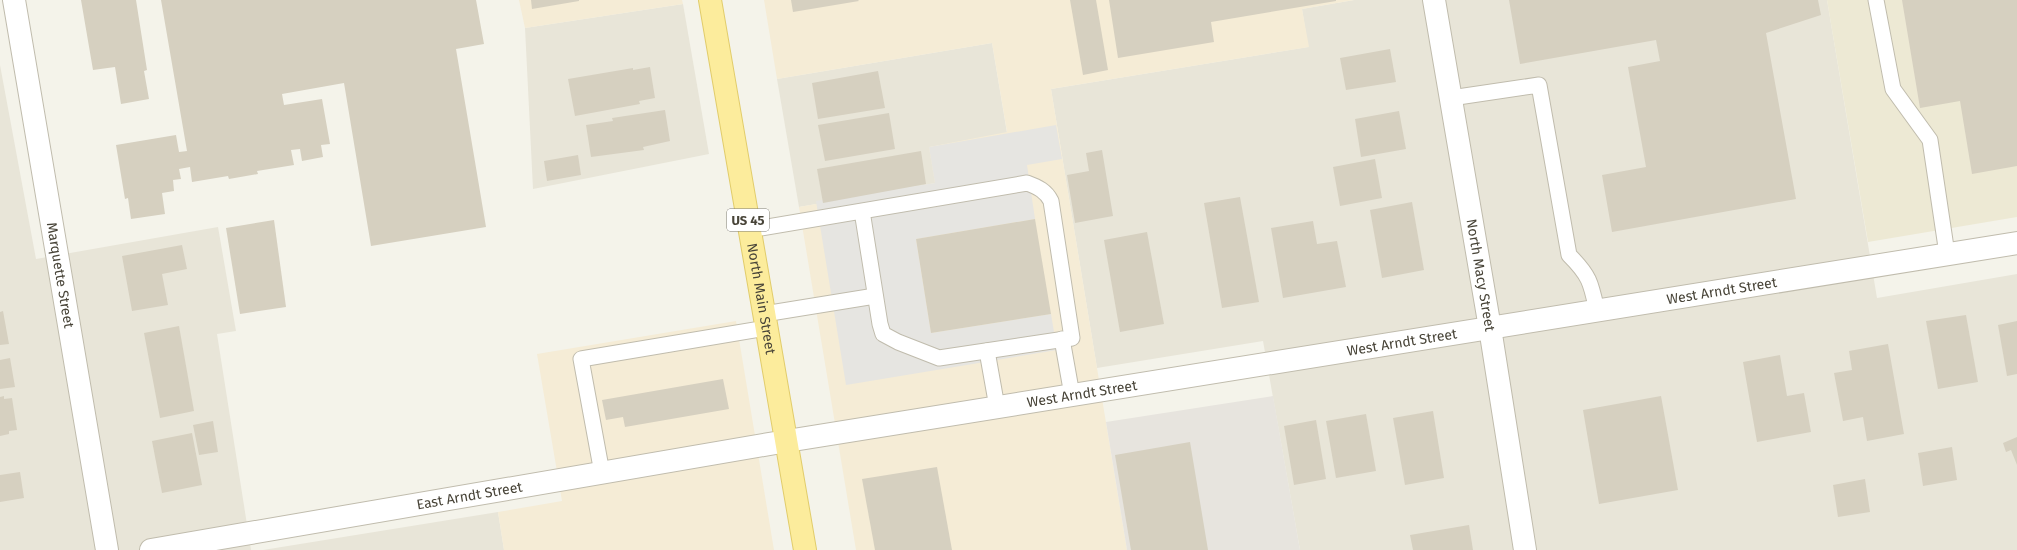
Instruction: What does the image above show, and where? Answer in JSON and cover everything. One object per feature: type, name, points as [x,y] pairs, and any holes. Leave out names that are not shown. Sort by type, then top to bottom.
[{"type":"main road","name":"North Main Street","points":[[710,0],[804,550]]},
{"type":"street","name":"Marquette Street","points":[[14,0],[107,550]]},
{"type":"street","name":"North Macy Street","points":[[1434,0],[1490,328],[1525,550]]},
{"type":"street","name":"West Arndt Street","points":[[786,441],[2017,243]]},
{"type":"street","name":"East Arndt Street","points":[[152,550],[786,441]]},
{"type":"lane","points":[[1876,0],[1893,89],[1930,140],[1947,254]]},
{"type":"lane","points":[[1451,98],[1539,85],[1569,255],[1581,268],[1591,283],[1597,311]]},
{"type":"lane","points":[[749,230],[1028,183],[1041,188],[1052,201],[1072,395]]},
{"type":"lane","points":[[862,211],[875,296],[883,334],[898,342],[939,358],[1067,338]]},
{"type":"lane","points":[[602,473],[581,359],[765,321],[875,296]]},
{"type":"lane","points":[[987,351],[997,407]]},
{"type":"shaded area","points":[[519,0],[682,0],[683,4],[525,28]]},
{"type":"shaded area","points":[[764,0],[1354,0],[1302,9],[1309,47],[1051,89],[1127,550],[856,550],[799,207],[935,183],[929,147],[1007,132],[992,43],[777,79]]},
{"type":"shaded area","points":[[1354,0],[1827,0],[1877,298],[2017,274],[2017,550],[1300,550],[1263,341],[1097,368],[1051,89],[1308,47],[1302,9]]},
{"type":"shaded area","points":[[1827,0],[2017,0],[2017,217],[1868,242]]},
{"type":"shaded area","points":[[683,4],[709,154],[533,189],[525,28]]},
{"type":"shaded area","points":[[992,43],[1007,133],[930,147],[936,183],[799,207],[777,79]]},
{"type":"shaded area","points":[[0,65],[36,259],[218,227],[236,331],[217,334],[251,550],[0,550]]},
{"type":"shaded area","points":[[1056,125],[1062,159],[1027,165],[1035,219],[916,239],[931,333],[1051,314],[1057,350],[846,385],[816,201],[935,183],[929,147]]},
{"type":"shaded area","points":[[736,321],[774,550],[504,550],[498,512],[562,501],[537,354]]},
{"type":"shaded area","points":[[1273,396],[1300,550],[1127,550],[1106,422]]},
{"type":"shaded area","points":[[498,512],[504,550],[263,550]]},
{"type":"building","points":[[81,0],[136,0],[147,70],[144,71],[149,99],[121,104],[115,67],[93,70]]},
{"type":"building","points":[[161,0],[476,0],[484,44],[456,49],[486,227],[371,246],[344,83],[282,94],[284,105],[322,99],[330,144],[321,145],[323,157],[302,161],[300,149],[291,150],[294,165],[257,171],[258,174],[229,179],[228,176],[192,182],[190,167],[179,169],[181,179],[173,180],[174,191],[162,193],[165,214],[131,219],[128,198],[125,199],[116,145],[176,135],[179,152],[187,151]]},
{"type":"building","points":[[531,0],[579,0],[579,1],[532,9]]},
{"type":"building","points":[[791,0],[858,0],[859,1],[793,12]]},
{"type":"building","points":[[1070,0],[1096,0],[1108,70],[1083,75]]},
{"type":"building","points":[[1109,0],[1336,1],[1211,22],[1214,42],[1118,58]]},
{"type":"building","points":[[1509,0],[1818,0],[1821,15],[1766,33],[1796,199],[1612,232],[1602,175],[1646,167],[1628,67],[1660,61],[1656,40],[1520,64]]},
{"type":"building","points":[[1902,0],[2017,0],[2017,166],[1972,174],[1960,101],[1920,108]]},
{"type":"building","points":[[1390,49],[1396,82],[1346,90],[1340,58]]},
{"type":"building","points":[[650,67],[655,98],[639,101],[640,104],[575,116],[568,79],[633,68],[633,70]]},
{"type":"building","points":[[878,71],[885,108],[818,119],[812,83]]},
{"type":"building","points":[[665,110],[670,141],[643,147],[644,150],[591,157],[586,125],[613,121],[612,118]]},
{"type":"building","points":[[1399,111],[1406,149],[1361,157],[1355,119]]},
{"type":"building","points":[[889,113],[895,149],[825,161],[818,125]]},
{"type":"building","points":[[1102,150],[1113,216],[1075,223],[1067,175],[1089,171],[1086,153]]},
{"type":"building","points":[[921,151],[926,184],[823,203],[817,169]]},
{"type":"building","points":[[578,155],[581,175],[547,181],[544,161]]},
{"type":"building","points":[[1375,159],[1382,198],[1340,206],[1333,167]]},
{"type":"building","points":[[1240,197],[1259,302],[1222,308],[1204,203]]},
{"type":"building","points":[[1412,202],[1424,270],[1382,278],[1370,210]]},
{"type":"building","points":[[1035,219],[1051,314],[931,333],[916,239]]},
{"type":"building","points":[[274,220],[286,307],[240,314],[226,228]]},
{"type":"building","points":[[1313,221],[1317,244],[1337,241],[1346,287],[1283,298],[1271,228]]},
{"type":"building","points":[[1147,232],[1164,324],[1120,332],[1104,240]]},
{"type":"building","points":[[182,245],[187,269],[162,274],[168,305],[132,311],[122,256]]},
{"type":"building","points":[[3,311],[9,344],[0,345],[0,312]]},
{"type":"building","points":[[1966,315],[1978,382],[1938,389],[1926,321]]},
{"type":"building","points":[[2017,321],[2017,374],[2007,376],[1998,325]]},
{"type":"building","points":[[179,326],[194,411],[160,418],[144,333]]},
{"type":"building","points":[[1888,344],[1904,434],[1867,441],[1863,417],[1843,421],[1834,373],[1852,370],[1849,351]]},
{"type":"building","points":[[1780,355],[1787,396],[1804,393],[1811,432],[1757,442],[1743,362]]},
{"type":"building","points":[[10,358],[15,387],[0,389],[0,360]]},
{"type":"building","points":[[723,379],[729,409],[625,427],[623,417],[606,420],[602,400]]},
{"type":"building","points":[[4,396],[4,399],[12,398],[17,430],[9,431],[9,434],[0,436],[0,397]]},
{"type":"building","points":[[1661,396],[1678,490],[1599,504],[1583,410]]},
{"type":"building","points":[[1433,411],[1444,478],[1405,485],[1393,418]]},
{"type":"building","points":[[1366,414],[1376,471],[1336,478],[1326,421]]},
{"type":"building","points":[[1316,420],[1326,479],[1294,485],[1284,426]]},
{"type":"building","points":[[213,421],[218,452],[199,455],[193,425]]},
{"type":"building","points":[[192,433],[202,485],[162,493],[152,441]]},
{"type":"building","points":[[2017,437],[2017,465],[2011,450],[2006,452],[2003,443]]},
{"type":"building","points":[[1190,442],[1208,550],[1131,550],[1115,455]]},
{"type":"building","points":[[1952,447],[1957,480],[1923,486],[1918,453]]},
{"type":"building","points":[[937,467],[952,550],[875,550],[862,479]]},
{"type":"building","points":[[20,472],[24,498],[0,502],[0,475]]},
{"type":"building","points":[[1865,479],[1870,512],[1838,517],[1833,485]]},
{"type":"building","points":[[1469,525],[1473,550],[1413,550],[1410,535]]}]
